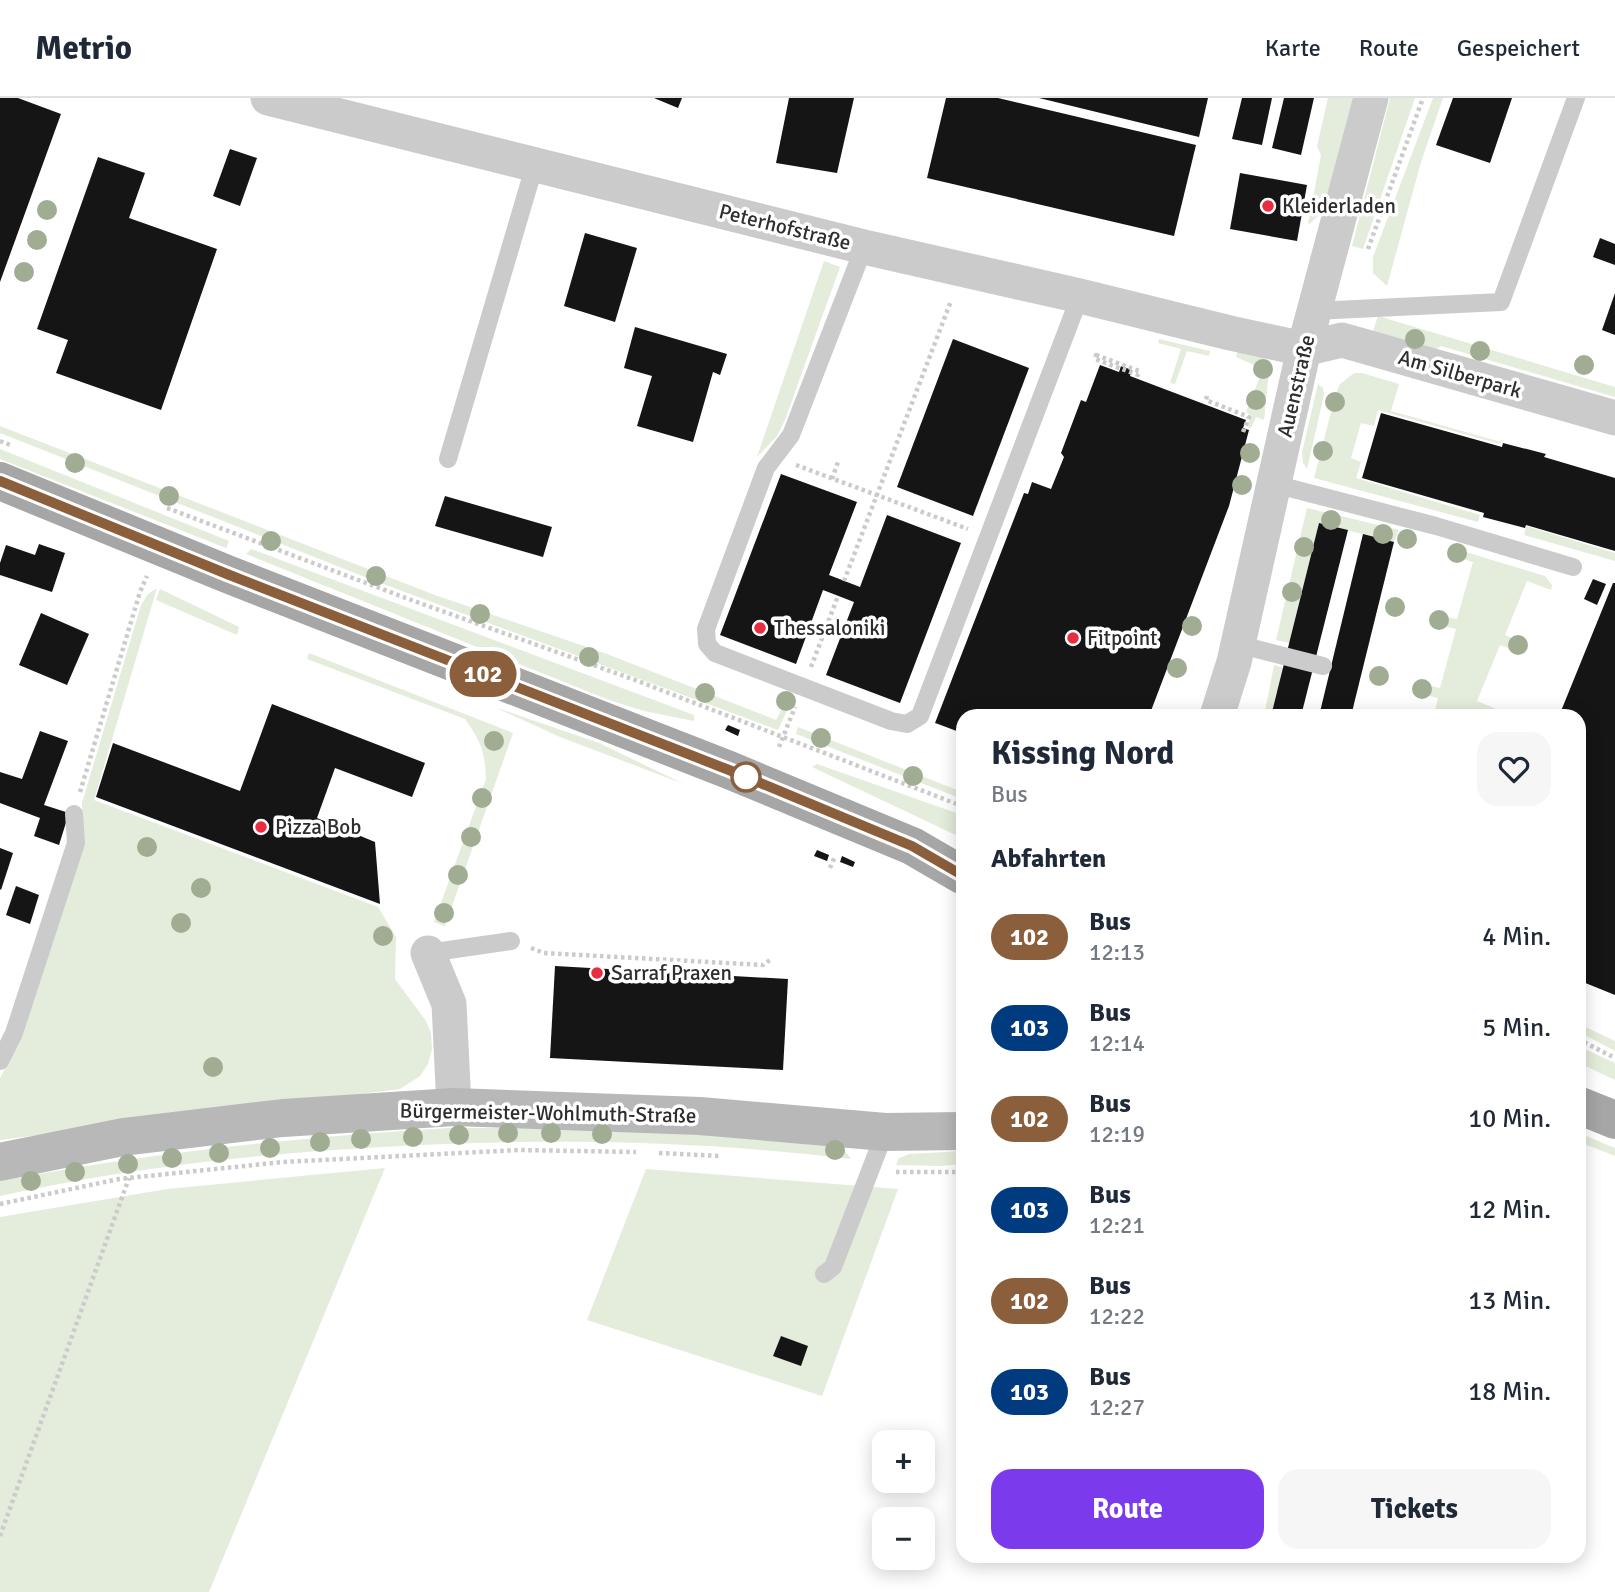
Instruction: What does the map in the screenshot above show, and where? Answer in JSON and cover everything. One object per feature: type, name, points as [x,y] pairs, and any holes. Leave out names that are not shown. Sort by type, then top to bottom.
[{"type":"main road","points":[[7,464],[227,574],[729,770],[912,846],[956,872]]},
{"type":"main road","points":[[912,846],[956,855]]},
{"type":"main road","points":[[1586,1108],[1615,1119]]},
{"type":"street","name":"Peterhofstraße","points":[[268,98],[388,112],[536,164],[963,271],[1304,349]]},
{"type":"street","name":"Auenstraße","points":[[1219,709],[1233,660],[1304,349],[1371,98]]},
{"type":"street","name":"Am Silberpark","points":[[1304,349],[1342,340],[1615,418]]},
{"type":"street","name":"Auenstraße","points":[[1226,709],[1233,660]]},
{"type":"street","points":[[428,953],[449,1004],[454,1107]]},
{"type":"street","name":"Bürgermeister-Wohlmuth-Straße","points":[[0,1162],[123,1138],[270,1119],[454,1107],[700,1116],[885,1132],[952,1127]]},
{"type":"lane","points":[[1314,311],[1501,302],[1576,98]]},
{"type":"lane","points":[[448,459],[536,164]]},
{"type":"lane","points":[[864,247],[791,435],[766,468],[706,629],[707,644],[715,653],[907,724],[920,716],[1080,296]]},
{"type":"lane","points":[[1274,484],[1436,526],[1573,567]]},
{"type":"lane","points":[[1233,660],[1323,666]]},
{"type":"lane","points":[[0,1062],[14,1032],[76,844],[74,814]]},
{"type":"lane","points":[[428,953],[511,941]]},
{"type":"lane","points":[[824,1274],[833,1267],[885,1132]]},
{"type":"path","points":[[1367,251],[1423,98]]},
{"type":"path","points":[[844,581],[963,271]]},
{"type":"path","points":[[1096,355],[1139,371],[1138,375],[1095,359],[1096,355]]},
{"type":"path","points":[[1208,396],[1206,400],[1249,417],[1245,432]]},
{"type":"path","points":[[0,441],[7,464]]},
{"type":"path","points":[[774,457],[988,538]]},
{"type":"path","points":[[832,479],[838,462]]},
{"type":"path","points":[[161,506],[956,804]]},
{"type":"path","points":[[74,814],[140,592],[149,572]]},
{"type":"path","points":[[803,686],[838,596]]},
{"type":"path","points":[[779,747],[783,737]]},
{"type":"path","points":[[830,868],[835,856]]},
{"type":"path","points":[[511,941],[544,953],[699,958],[763,965],[770,960]]},
{"type":"path","points":[[611,957],[612,950]]},
{"type":"path","points":[[1586,1043],[1615,1058]]},
{"type":"path","points":[[0,1204],[129,1178],[283,1162],[519,1150],[726,1156]]},
{"type":"path","points":[[871,1168],[896,1172],[956,1172]]},
{"type":"path","points":[[0,1536],[129,1178]]},
{"type":"green space","points":[[1328,98],[1355,98],[1324,211],[1308,225],[1321,155],[1317,146]]},
{"type":"green space","points":[[1390,98],[1415,98],[1363,249],[1352,246]]},
{"type":"green space","points":[[1433,98],[1443,98],[1421,162],[1387,286],[1373,273],[1373,257]]},
{"type":"green space","points":[[824,261],[840,267],[785,420],[777,436],[757,457]]},
{"type":"green space","points":[[1378,316],[1615,387],[1615,397],[1441,346],[1431,352],[1372,334]]},
{"type":"green space","points":[[1159,339],[1210,351],[1209,356],[1187,351],[1175,384],[1170,383],[1181,349],[1158,343]]},
{"type":"green space","points":[[1239,347],[1270,361],[1264,420],[1256,417],[1251,428],[1247,427],[1251,415],[1246,412],[1263,369],[1236,357]]},
{"type":"green space","points":[[1354,373],[1399,384],[1391,411],[1501,442],[1500,444],[1378,410],[1374,426],[1361,423],[1351,458],[1361,462],[1356,478],[1480,515],[1478,522],[1314,478],[1336,393],[1340,384]]},
{"type":"green space","points":[[1318,384],[1323,388],[1324,395],[1307,469],[1303,463],[1302,452]]},
{"type":"green space","points":[[0,426],[435,595],[607,654],[776,720],[784,705],[780,703],[783,696],[792,700],[778,730],[375,581],[0,433]]},
{"type":"green space","points":[[0,449],[229,541],[226,548],[0,459]]},
{"type":"green space","points":[[1307,508],[1399,530],[1394,542],[1319,523],[1289,643],[1276,640]]},
{"type":"green space","points":[[1526,526],[1615,553],[1615,561],[1524,535]]},
{"type":"green space","points":[[251,549],[694,715],[694,721],[644,711],[609,700],[246,554]]},
{"type":"green space","points":[[1459,550],[1545,576],[1552,585],[1551,590],[1527,581],[1505,635],[1527,645],[1524,654],[1500,645],[1477,701],[1496,709],[1436,709],[1438,698],[1414,692],[1417,683],[1440,688],[1456,629],[1431,623],[1433,614],[1457,619],[1473,562],[1449,555],[1450,552]]},
{"type":"green space","points":[[157,588],[94,800],[378,907],[396,937],[395,979],[426,1021],[431,1033],[432,1049],[428,1064],[420,1076],[400,1089],[0,1140],[0,1078],[23,1034],[82,843],[82,803],[141,605],[148,594]]},
{"type":"green space","points":[[160,589],[239,627],[237,635],[156,600]]},
{"type":"green space","points":[[309,653],[513,733],[445,926],[434,922],[486,779],[485,761],[478,741],[465,719],[307,659]]},
{"type":"green space","points":[[1274,665],[1283,668],[1273,709],[1265,709]]},
{"type":"green space","points":[[494,707],[599,743],[684,784],[560,737]]},
{"type":"green space","points":[[798,727],[956,790],[956,797],[796,734]]},
{"type":"green space","points":[[817,764],[956,813],[956,835],[812,767]]},
{"type":"green space","points":[[1586,1027],[1615,1041],[1615,1051],[1586,1036]]},
{"type":"green space","points":[[1586,1050],[1615,1063],[1615,1080],[1586,1066]]},
{"type":"green space","points":[[449,1128],[592,1128],[839,1143],[851,1159],[675,1144],[441,1144],[286,1154],[190,1164],[94,1178],[0,1196],[0,1181],[112,1162],[280,1141]]},
{"type":"green space","points":[[1586,1136],[1615,1148],[1615,1156],[1586,1145]]},
{"type":"green space","points":[[956,1151],[956,1165],[896,1165],[899,1158],[909,1154]]},
{"type":"green space","points":[[385,1168],[209,1592],[0,1592],[0,1217],[167,1189]]},
{"type":"green space","points":[[646,1169],[898,1189],[822,1396],[587,1320]]},
{"type":"building","points":[[0,98],[18,98],[61,114],[0,282]]},
{"type":"building","points":[[654,98],[682,98],[678,108]]},
{"type":"building","points":[[789,98],[854,98],[837,173],[776,163]]},
{"type":"building","points":[[946,98],[998,98],[1196,145],[1174,236],[927,178]]},
{"type":"building","points":[[1039,98],[1208,98],[1199,137]]},
{"type":"building","points":[[1242,98],[1272,98],[1262,145],[1232,139]]},
{"type":"building","points":[[1284,98],[1314,98],[1301,155],[1272,148]]},
{"type":"building","points":[[1453,98],[1512,98],[1490,163],[1436,145]]},
{"type":"building","points":[[230,149],[257,158],[240,206],[213,196]]},
{"type":"building","points":[[98,157],[145,173],[129,218],[217,249],[161,410],[56,373],[68,340],[37,329]]},
{"type":"building","points":[[1240,173],[1307,185],[1297,241],[1230,229]]},
{"type":"building","points":[[585,233],[637,248],[615,322],[564,306]]},
{"type":"building","points":[[1600,238],[1615,244],[1615,265],[1593,257]]},
{"type":"building","points":[[1615,293],[1615,335],[1602,330]]},
{"type":"building","points":[[635,327],[727,354],[720,375],[713,372],[693,442],[637,426],[652,376],[624,368]]},
{"type":"building","points":[[953,339],[1029,368],[973,516],[897,487]]},
{"type":"building","name":"Fitpoint","points":[[1100,365],[1119,372],[1121,366],[1132,370],[1130,376],[1246,420],[1243,428],[1249,430],[1229,506],[1152,709],[956,709],[956,731],[935,723],[1024,493],[1028,494],[1032,482],[1051,489],[1081,400],[1086,402]]},
{"type":"building","points":[[1381,413],[1502,447],[1503,443],[1546,454],[1544,457],[1615,478],[1615,551],[1526,525],[1525,528],[1483,517],[1484,513],[1362,478]]},
{"type":"building","points":[[781,474],[857,502],[829,575],[860,587],[887,515],[961,543],[900,703],[826,675],[854,602],[823,590],[796,664],[720,635]]},
{"type":"building","points":[[445,496],[552,527],[543,557],[435,526]]},
{"type":"building","points":[[1319,523],[1348,530],[1303,709],[1273,709]]},
{"type":"building","points":[[1363,534],[1394,542],[1353,709],[1321,709]]},
{"type":"building","points":[[39,544],[65,553],[52,592],[0,575],[0,563],[6,545],[35,555]]},
{"type":"building","points":[[1593,579],[1606,584],[1597,605],[1584,599]]},
{"type":"building","points":[[1615,583],[1615,995],[1586,983],[1586,709],[1562,709]]},
{"type":"building","points":[[41,613],[89,634],[67,685],[19,665]]},
{"type":"building","points":[[272,704],[425,763],[412,797],[335,768],[317,818],[375,842],[380,904],[96,797],[113,743],[240,791]]},
{"type":"building","points":[[728,725],[740,730],[738,736],[725,730]]},
{"type":"building","points":[[40,731],[68,741],[44,805],[69,813],[59,845],[34,836],[40,818],[0,803],[0,772],[22,779]]},
{"type":"building","points":[[0,848],[13,853],[1,890],[0,889]]},
{"type":"building","points":[[817,850],[829,855],[827,861],[814,856]]},
{"type":"building","points":[[842,856],[855,862],[853,867],[840,862]]},
{"type":"building","points":[[16,886],[39,895],[30,924],[6,915]]},
{"type":"building","points":[[555,966],[788,979],[783,1070],[550,1058]]},
{"type":"building","points":[[781,1336],[808,1346],[801,1366],[773,1356]]},
{"type":"bus line","name":"102","points":[[0,481],[227,574],[729,770],[912,846],[956,872]]},
{"type":"place","name":"Kleiderladen","points":[[1268,206]]},
{"type":"place","name":"Thessaloniki","points":[[760,628]]},
{"type":"place","name":"Fitpoint","points":[[1073,638]]},
{"type":"place","name":"Pizza Bob","points":[[261,827]]},
{"type":"place","name":"Sarraf Praxen","points":[[597,973]]}]
